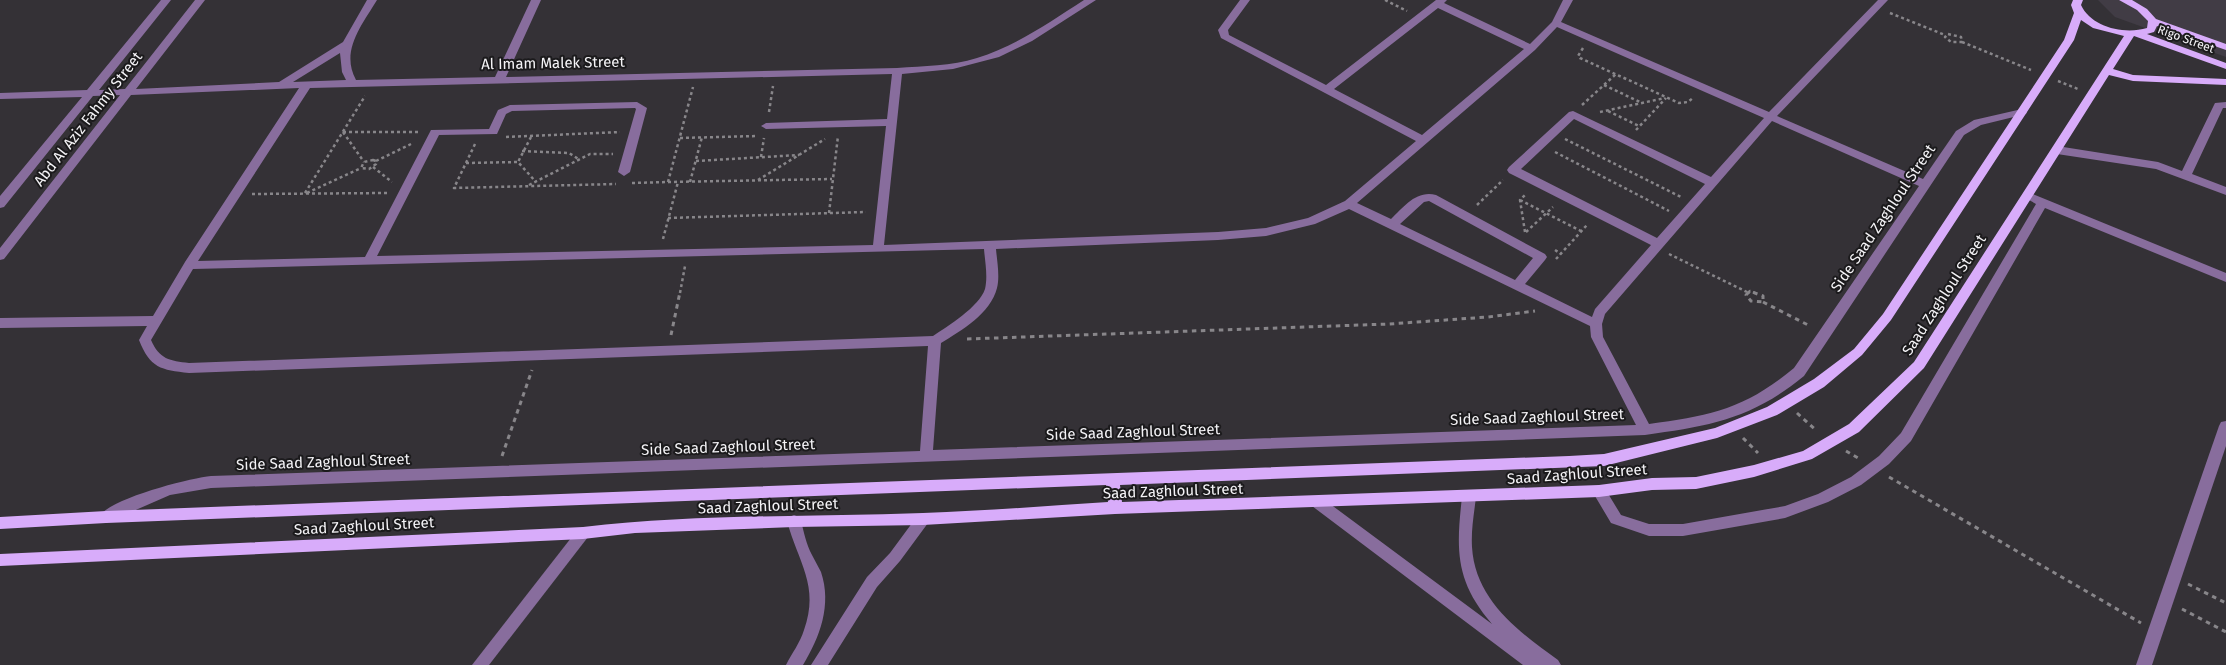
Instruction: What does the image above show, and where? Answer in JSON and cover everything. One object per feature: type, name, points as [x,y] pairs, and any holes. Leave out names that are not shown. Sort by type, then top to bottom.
[{"type":"main road","name":"Rigo Street","points":[[2125,0],[2143,10],[2153,20],[2226,47]]},
{"type":"main road","name":"Rigo Street","points":[[2078,3],[2100,27],[2134,34],[2222,65]]},
{"type":"main road","name":"Saad Zaghloul Street","points":[[0,523],[106,517],[1604,460],[1717,433],[1772,411],[1819,383],[1858,352],[1887,317],[2069,40],[2078,3]]},
{"type":"main road","name":"Saad Zaghloul Street","points":[[0,560],[583,532],[635,527],[794,521],[923,519],[1115,508],[1468,498],[1599,491],[1652,484],[1696,483],[1754,471],[1807,455],[1854,428],[1919,365],[2107,71],[2134,34],[2151,30],[2153,20]]},
{"type":"main road","points":[[2222,65],[2226,47]]},
{"type":"main road","points":[[2107,71],[2133,78],[2226,82]]},
{"type":"main road","points":[[1113,480],[1115,508]]},
{"type":"street","name":"Abd Al Aziz Fahmy Street","points":[[0,204],[166,0]]},
{"type":"street","name":"Abd Al Aziz Fahmy Street","points":[[0,256],[200,0]]},
{"type":"street","points":[[353,83],[346,74],[343,65],[347,44],[372,0]]},
{"type":"street","points":[[499,80],[536,0]]},
{"type":"street","name":"Al Imam Malek Street","points":[[0,96],[307,84],[896,70],[962,66],[984,59],[1025,41],[1091,0]]},
{"type":"street","points":[[1245,0],[1222,30],[1224,36],[1423,140]]},
{"type":"street","points":[[189,265],[878,249],[1218,236],[1266,232],[1311,221],[1349,204],[1531,48],[1556,23],[1568,0]]},
{"type":"street","points":[[1327,90],[1440,2],[1531,48]]},
{"type":"street","points":[[1645,430],[1597,337],[1596,324],[1599,312],[1770,117],[1880,4]]},
{"type":"street","points":[[1556,23],[1925,184]]},
{"type":"street","points":[[280,85],[316,65],[347,44]]},
{"type":"street","points":[[878,249],[896,70]]},
{"type":"street","points":[[307,84],[154,321],[145,340],[150,355],[166,365],[189,368],[935,341],[959,326],[991,289],[990,245]]},
{"type":"street","points":[[369,261],[435,132],[493,132],[502,112],[510,108],[637,105],[642,108],[624,172]]},
{"type":"street","points":[[2186,174],[2219,105],[2226,105]]},
{"type":"street","name":"Side Saad Zaghloul Street","points":[[106,517],[164,490],[192,483],[1645,430],[1719,418],[1751,406],[1778,391],[1799,372],[1960,133],[1968,127],[1990,119],[2022,112]]},
{"type":"street","points":[[1657,246],[1513,170],[1553,133],[1575,116],[1713,183]]},
{"type":"street","points":[[766,131],[891,122]]},
{"type":"street","points":[[2057,150],[2158,166],[2186,174],[2226,191]]},
{"type":"street","points":[[2028,196],[2226,278]]},
{"type":"street","points":[[1392,225],[1425,197],[1432,198],[1541,258],[1517,286]]},
{"type":"street","points":[[1599,491],[1616,519],[1649,530],[1683,530],[1785,512],[1823,498],[1856,481],[1874,468],[1906,437],[2043,202]]},
{"type":"street","points":[[1349,204],[1596,324]]},
{"type":"street","points":[[0,323],[154,321]]},
{"type":"street","points":[[926,456],[935,341]]},
{"type":"street","points":[[2144,665],[2226,426]]},
{"type":"street","points":[[1468,498],[1465,537],[1467,561],[1475,586],[1489,610],[1510,633],[1553,665]]},
{"type":"street","points":[[1317,502],[1535,665]]},
{"type":"street","points":[[819,665],[872,582],[895,557],[923,519]]},
{"type":"street","points":[[794,521],[804,555],[813,571],[818,590],[817,610],[812,631],[794,665]]},
{"type":"street","points":[[480,665],[583,532]]},
{"type":"path","points":[[1385,0],[1421,17]]},
{"type":"path","points":[[1880,4],[1945,35],[1957,35],[1961,37],[1962,42]]},
{"type":"path","points":[[1945,35],[1944,38],[1951,42],[1962,42],[2092,95]]},
{"type":"path","points":[[1591,38],[1578,56],[1666,97],[1684,104],[1705,88]]},
{"type":"path","points":[[1575,116],[1616,74]]},
{"type":"path","points":[[668,182],[696,75]]},
{"type":"path","points":[[304,194],[373,83]]},
{"type":"path","points":[[1604,85],[1642,103]]},
{"type":"path","points":[[1575,116],[1666,97]]},
{"type":"path","points":[[1626,140],[1666,97]]},
{"type":"path","points":[[1607,110],[1639,126]]},
{"type":"path","points":[[680,138],[766,131]]},
{"type":"path","points":[[758,180],[838,131],[829,213]]},
{"type":"path","points":[[343,132],[435,132]]},
{"type":"path","points":[[343,132],[364,162]]},
{"type":"path","points":[[364,162],[376,161],[435,132]]},
{"type":"path","points":[[481,132],[454,188],[620,183]]},
{"type":"path","points":[[493,132],[496,136],[503,138],[636,132]]},
{"type":"path","points":[[1553,133],[1694,204]]},
{"type":"path","points":[[518,162],[531,136]]},
{"type":"path","points":[[690,182],[702,137]]},
{"type":"path","points":[[1541,144],[1682,218]]},
{"type":"path","points":[[522,151],[569,153],[580,160]]},
{"type":"path","points":[[529,186],[590,154],[629,154]]},
{"type":"path","points":[[696,161],[799,155]]},
{"type":"path","points":[[304,194],[361,168],[369,169],[373,167],[376,161]]},
{"type":"path","points":[[361,168],[364,162]]},
{"type":"path","points":[[466,163],[518,162],[536,182]]},
{"type":"path","points":[[373,167],[404,193]]},
{"type":"path","points":[[1466,216],[1513,170]]},
{"type":"path","points":[[630,183],[832,179]]},
{"type":"path","points":[[659,254],[678,182]]},
{"type":"path","points":[[1520,200],[1536,182]]},
{"type":"path","points":[[235,194],[404,193]]},
{"type":"path","points":[[1525,233],[1564,196]]},
{"type":"path","points":[[1520,200],[1581,231]]},
{"type":"path","points":[[1520,200],[1525,233]]},
{"type":"path","points":[[668,218],[882,212]]},
{"type":"path","points":[[1541,258],[1552,263],[1597,213]]},
{"type":"path","points":[[1525,233],[1532,237]]},
{"type":"path","points":[[1657,246],[1747,292],[1754,291],[1759,293],[1763,296],[1764,302]]},
{"type":"path","points":[[1554,250],[1561,254]]},
{"type":"path","points":[[668,350],[688,253]]},
{"type":"path","points":[[1747,292],[1746,295],[1751,302],[1760,304],[1764,302],[1824,334]]},
{"type":"path","points":[[965,340],[1389,324],[1488,317],[1560,307]]},
{"type":"path","points":[[497,472],[537,355]]},
{"type":"path","points":[[1785,403],[1830,442],[2156,632]]},
{"type":"path","points":[[1732,427],[1770,465]]},
{"type":"path","points":[[2174,577],[2226,604]]},
{"type":"path","points":[[2166,601],[2226,632]]},
{"type":"shaded area","points":[[2098,0],[2226,0],[2226,57],[2115,17]]}]
